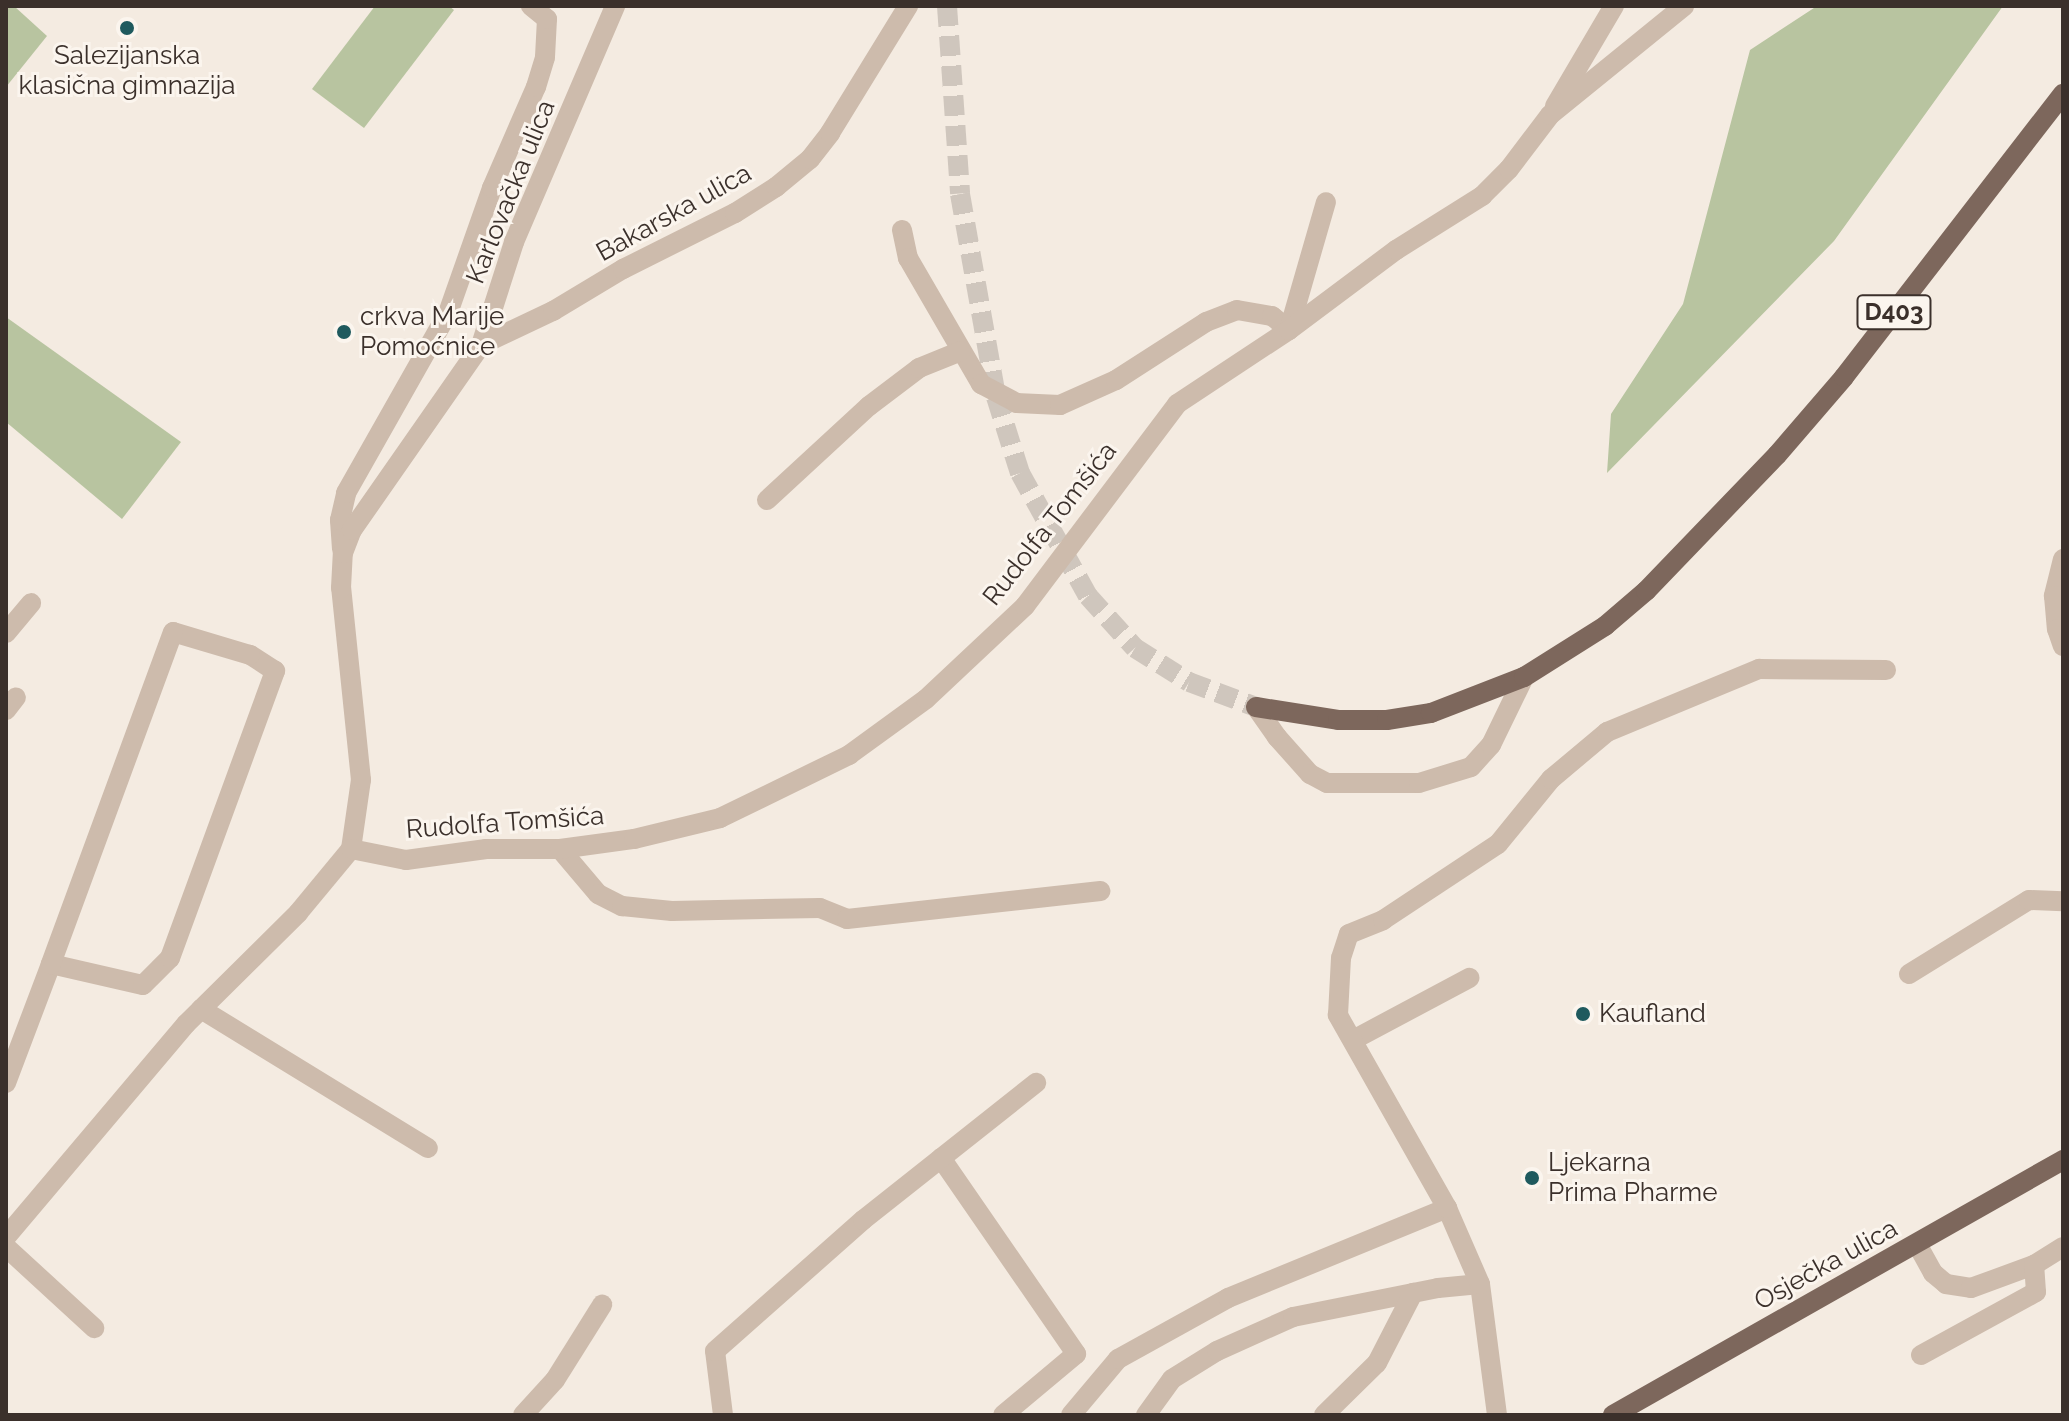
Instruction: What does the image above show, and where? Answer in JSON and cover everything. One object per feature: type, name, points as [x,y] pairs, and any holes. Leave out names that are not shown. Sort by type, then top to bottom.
[{"type":"main road","name":"D403","points":[[1256,707],[1316,718],[1387,720],[1431,713],[1524,677],[1605,626],[1646,591],[1777,455],[1844,377],[2063,94]]},
{"type":"main road","name":"Osječka ulica","points":[[1613,1415],[1634,1410],[2063,1160]]},
{"type":"street","name":"Karlovačka ulica","points":[[351,849],[361,780],[341,588],[343,553],[340,520],[346,493],[448,313],[492,188],[536,87],[545,57],[547,19],[531,6]]},
{"type":"street","name":"Karlovačka ulica","points":[[343,553],[352,530],[481,345],[514,242],[615,6]]},
{"type":"street","name":"Bakarska ulica","points":[[481,345],[553,311],[623,269],[735,213],[776,187],[810,159],[830,133],[908,6]]},
{"type":"street","points":[[1550,115],[1614,6]]},
{"type":"street","name":"Rudolfa Tomšića","points":[[351,849],[406,860],[486,849],[560,849],[634,839],[720,818],[849,755],[926,699],[1025,606],[1177,404],[1289,330],[1351,281],[1482,196],[1509,169],[1550,115],[1684,6]]},
{"type":"street","points":[[902,230],[908,258],[981,384],[1016,403],[1060,405],[1116,380],[1206,322],[1237,310],[1272,316],[1289,330],[1326,202]]},
{"type":"street","points":[[767,500],[869,406],[919,368],[961,351]]},
{"type":"street","points":[[2063,559],[2054,596],[2057,629],[2063,646]]},
{"type":"street","points":[[6,633],[31,603]]},
{"type":"street","points":[[6,1083],[173,632],[250,655],[275,671],[170,958],[143,985],[51,964]]},
{"type":"street","points":[[1497,1415],[1480,1284],[1447,1208],[1338,1015],[1341,958],[1349,934],[1383,920],[1498,844],[1551,779],[1607,732],[1759,669],[1886,670]]},
{"type":"street","points":[[1256,707],[1277,737],[1310,774],[1327,783],[1419,783],[1471,767],[1491,745],[1524,677]]},
{"type":"street","points":[[6,1237],[201,1009],[298,913],[351,849]]},
{"type":"street","points":[[560,849],[598,894],[622,906],[672,911],[820,908],[847,919],[1100,891]]},
{"type":"street","points":[[1909,974],[2029,900],[2063,901]]},
{"type":"street","points":[[1353,1040],[1469,978]]},
{"type":"street","points":[[201,1009],[428,1148]]},
{"type":"street","points":[[723,1415],[715,1351],[863,1220],[1036,1083]]},
{"type":"street","points":[[941,1158],[1076,1354],[1003,1415]]},
{"type":"street","points":[[1071,1415],[1118,1359],[1228,1298],[1447,1208]]},
{"type":"street","points":[[1917,1244],[1933,1273],[1946,1284],[1971,1288],[2034,1265],[2063,1247]]},
{"type":"street","points":[[6,1247],[94,1328]]},
{"type":"street","points":[[1921,1355],[2036,1292],[2034,1265]]},
{"type":"street","points":[[1146,1415],[1172,1379],[1217,1351],[1293,1317],[1413,1293],[1480,1284]]},
{"type":"street","points":[[1324,1415],[1377,1363],[1413,1293]]},
{"type":"street","points":[[523,1415],[555,1380],[602,1305]]},
{"type":"green space","points":[[6,6],[14,6],[47,36],[6,87]]},
{"type":"green space","points":[[375,6],[449,6],[454,10],[364,128],[312,89]]},
{"type":"green space","points":[[1817,6],[2003,6],[1834,241],[1607,473],[1611,414],[1683,304],[1750,50]]},
{"type":"green space","points":[[6,317],[181,442],[122,519],[6,422]]},
{"type":"tunnel","points":[[947,6],[960,194],[996,397],[1020,473],[1088,596],[1135,648],[1189,682],[1256,707]]},
{"type":"place","name":"Salezijanska klasična gimnazija","points":[[127,28]]},
{"type":"place","name":"crkva Marije Pomoćnice","points":[[344,332]]},
{"type":"place","name":"Kaufland","points":[[1583,1014]]},
{"type":"place","name":"Ljekarna Prima Pharme","points":[[1532,1178]]}]
